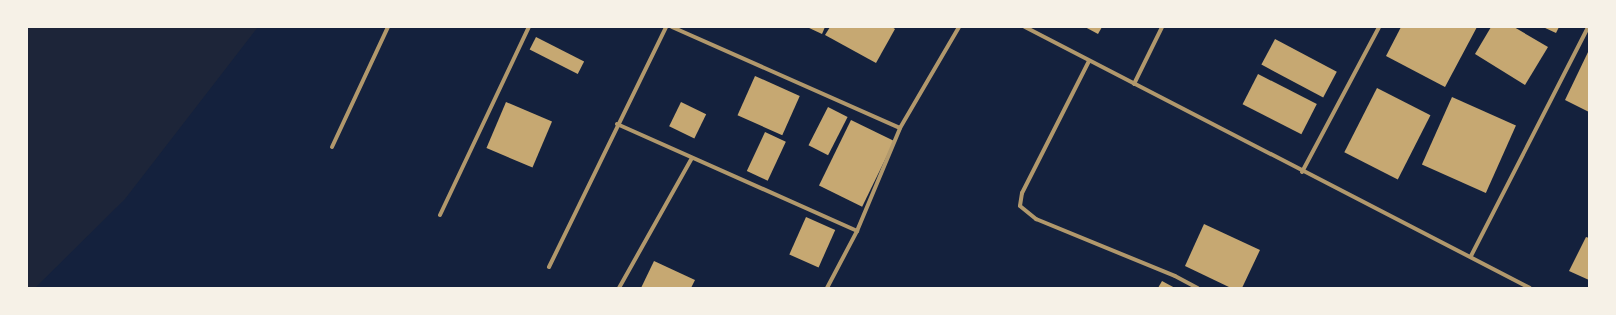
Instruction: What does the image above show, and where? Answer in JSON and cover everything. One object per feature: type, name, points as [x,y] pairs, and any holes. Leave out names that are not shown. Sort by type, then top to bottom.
[{"type":"street","points":[[332,147],[388,27]]},
{"type":"street","points":[[440,215],[529,27]]},
{"type":"street","points":[[549,267],[617,124],[666,27]]},
{"type":"street","points":[[672,27],[900,128]]},
{"type":"street","points":[[827,288],[857,231],[900,128],[959,27]]},
{"type":"street","points":[[1025,27],[1302,172],[1471,256],[1530,288]]},
{"type":"street","points":[[1134,84],[1162,27]]},
{"type":"street","points":[[1302,172],[1379,27]]},
{"type":"street","points":[[1471,256],[1588,27]]},
{"type":"street","points":[[1089,61],[1022,193],[1020,206],[1036,219],[1175,276],[1198,288]]},
{"type":"street","points":[[617,124],[857,231]]},
{"type":"street","points":[[619,288],[692,158]]},
{"type":"shaded area","points":[[27,27],[258,27],[125,199],[35,288],[27,288]]},
{"type":"building","points":[[807,27],[825,27],[822,34]]},
{"type":"building","points":[[830,27],[892,27],[895,29],[876,63],[825,35]]},
{"type":"building","points":[[1085,27],[1102,27],[1098,34]]},
{"type":"building","points":[[1401,27],[1477,27],[1445,87],[1386,56]]},
{"type":"building","points":[[1491,27],[1514,27],[1548,47],[1525,85],[1475,54]]},
{"type":"building","points":[[1543,27],[1559,27],[1556,33]]},
{"type":"building","points":[[536,37],[584,62],[578,74],[530,49]]},
{"type":"building","points":[[1275,39],[1337,72],[1323,97],[1261,65]]},
{"type":"building","points":[[1589,50],[1589,112],[1565,100]]},
{"type":"building","points":[[1258,74],[1317,104],[1301,134],[1243,104]]},
{"type":"building","points":[[755,76],[800,96],[782,135],[738,115]]},
{"type":"building","points":[[1377,88],[1430,115],[1398,179],[1344,152]]},
{"type":"building","points":[[1452,97],[1516,125],[1486,193],[1422,165]]},
{"type":"building","points":[[506,102],[552,122],[532,168],[486,148]]},
{"type":"building","points":[[681,102],[706,114],[694,139],[669,126]]},
{"type":"building","points":[[828,107],[848,117],[828,155],[808,145]]},
{"type":"building","points":[[851,120],[894,141],[862,207],[819,186]]},
{"type":"building","points":[[765,132],[786,142],[768,181],[747,171]]},
{"type":"building","points":[[806,217],[835,230],[819,267],[789,254]]},
{"type":"building","points":[[1204,224],[1260,250],[1242,288],[1231,288],[1185,266]]},
{"type":"building","points":[[1586,237],[1589,238],[1589,280],[1569,271]]},
{"type":"building","points":[[654,261],[695,280],[691,288],[641,288]]},
{"type":"building","points":[[1162,281],[1175,288],[1158,288]]}]
